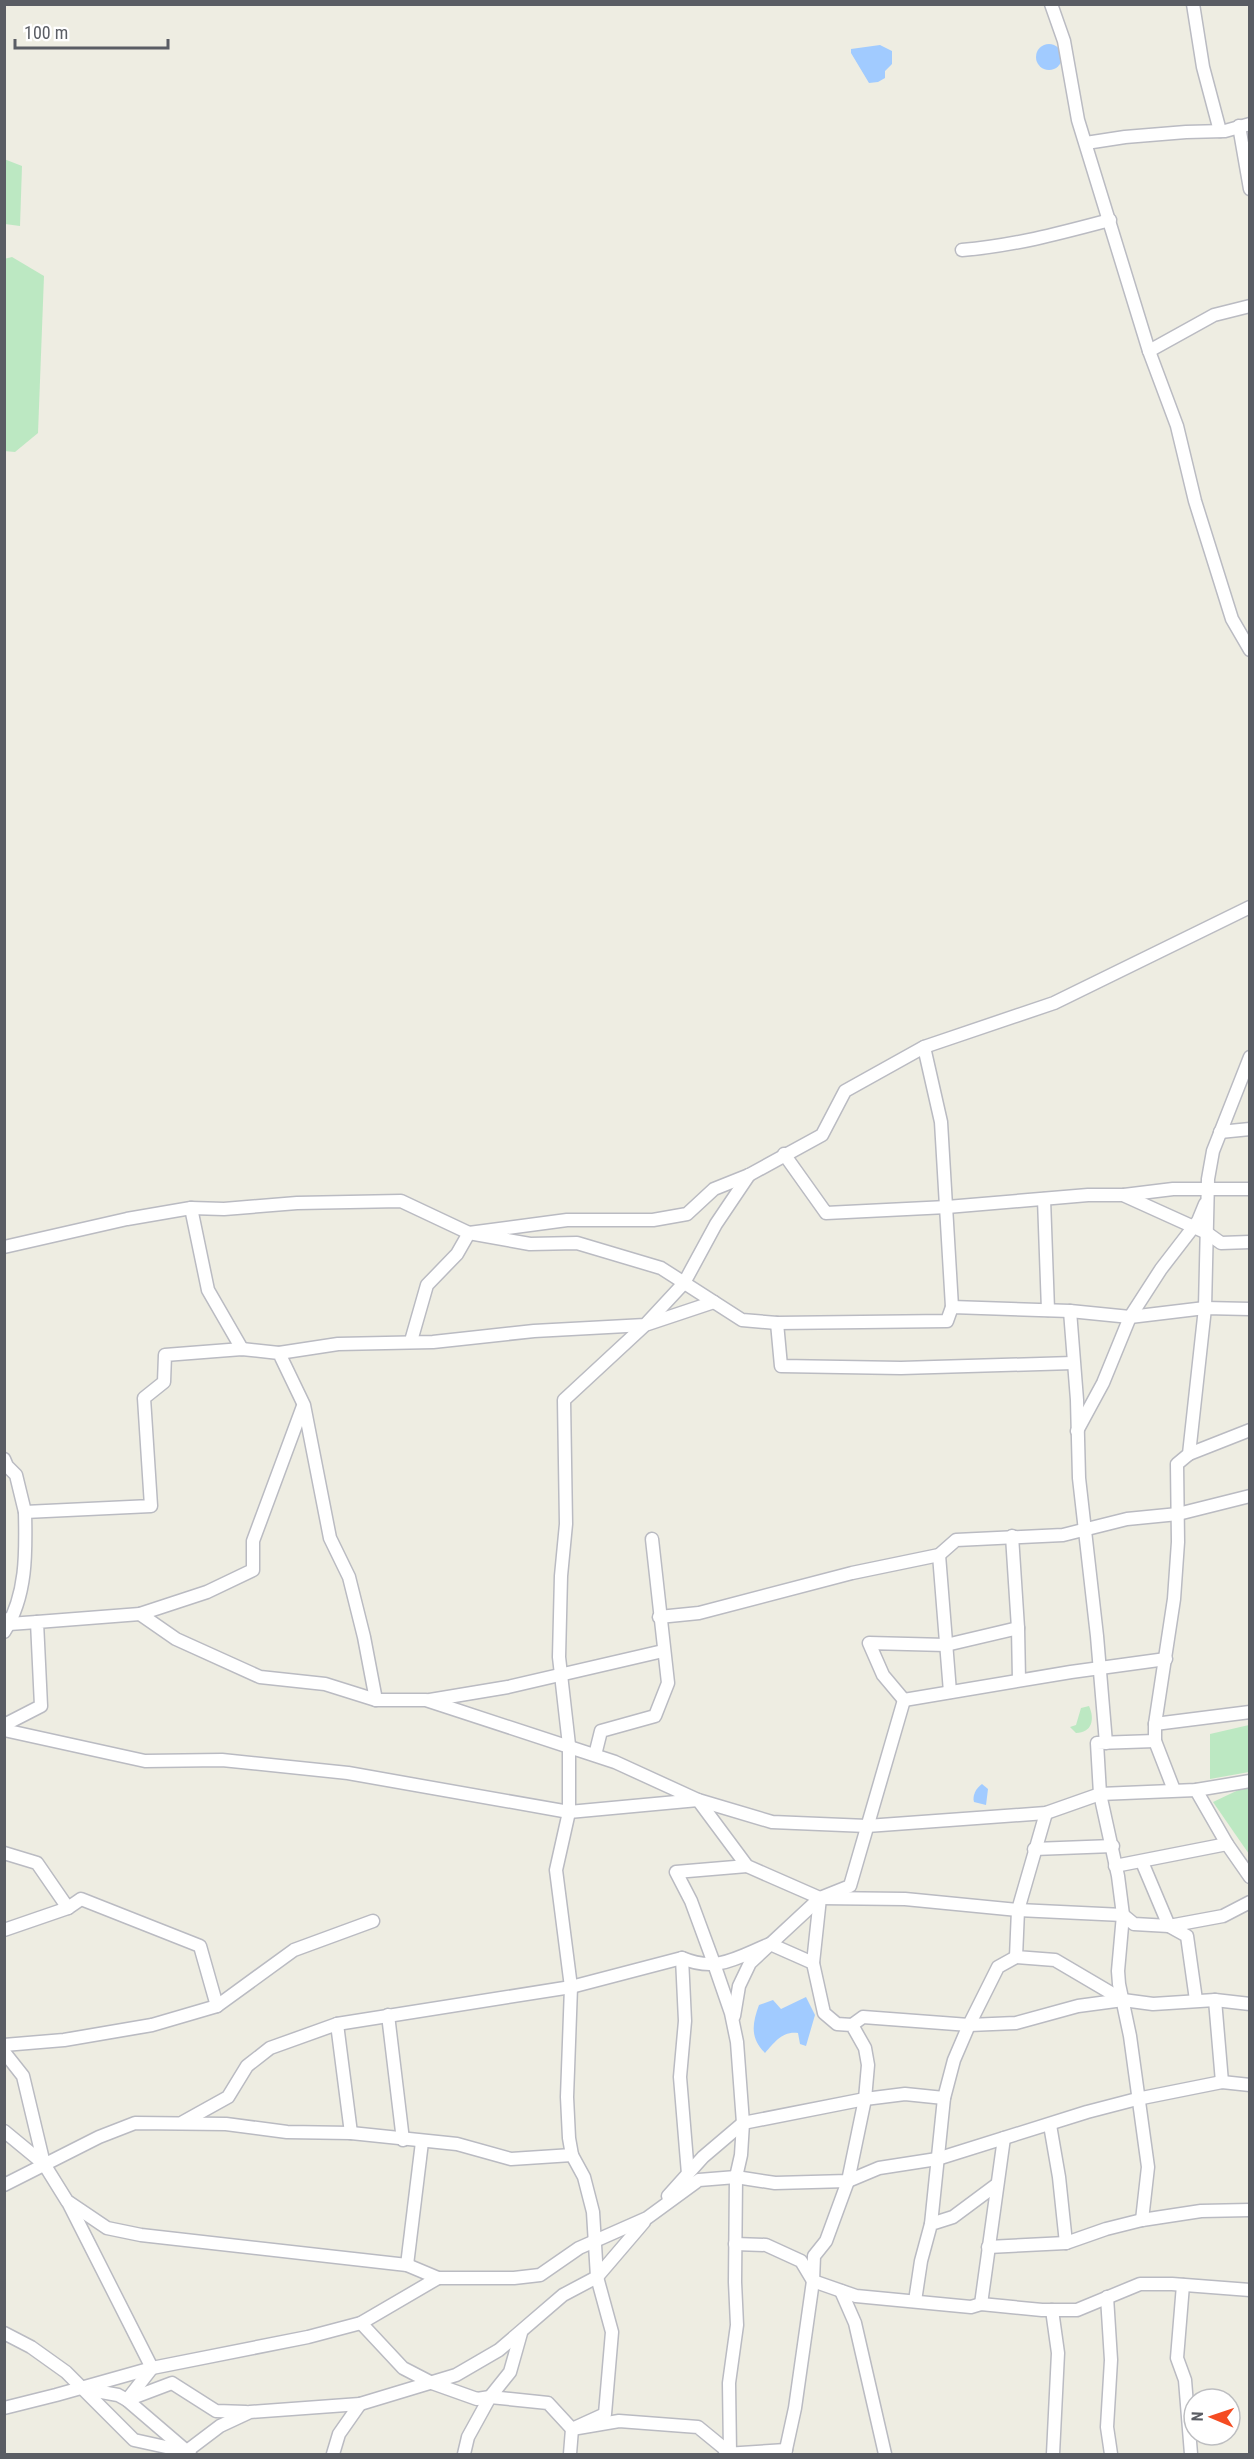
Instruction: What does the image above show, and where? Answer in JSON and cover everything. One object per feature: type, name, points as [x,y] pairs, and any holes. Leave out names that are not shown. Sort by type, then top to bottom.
[{"type":"street","points":[[1051,4],[1064,41],[1078,120],[1149,351],[1177,426],[1195,501],[1232,619],[1250,650]]},
{"type":"street","points":[[1193,4],[1203,67],[1220,131]]},
{"type":"street","points":[[1086,143],[1125,137],[1220,131],[1244,125],[1250,189]]},
{"type":"street","points":[[962,250],[1037,239],[1110,220]]},
{"type":"street","points":[[1149,351],[1214,315],[1250,306]]},
{"type":"street","points":[[469,1233],[567,1220],[653,1220],[687,1214],[714,1189],[749,1175],[822,1135],[845,1091],[924,1047],[1054,1004],[1250,907]]},
{"type":"street","points":[[4,1246],[127,1219],[191,1208],[224,1209],[297,1203],[401,1200],[469,1233],[530,1244],[577,1243],[661,1268],[742,1320],[777,1323],[947,1321],[952,1307],[941,1122],[924,1047]]},
{"type":"street","points":[[1189,1454],[1205,1308],[1208,1193],[1213,1151],[1250,1057]]},
{"type":"street","points":[[1220,1132],[1250,1129]]},
{"type":"street","points":[[784,1154],[826,1213],[1123,1195],[1173,1189],[1208,1193],[1250,1189]]},
{"type":"street","points":[[572,2429],[605,2414],[612,2332],[597,2277],[593,2212],[584,2177],[572,2155],[567,2097],[571,1987],[556,1870],[569,1812],[569,1745],[559,1657],[561,1576],[566,1524],[564,1400],[645,1325],[684,1283],[716,1224],[749,1175]]},
{"type":"street","points":[[1076,1432],[1103,1383],[1130,1317],[1161,1269],[1193,1228],[1208,1193]]},
{"type":"street","points":[[1123,1195],[1208,1233],[1221,1244],[1250,1242]]},
{"type":"street","points":[[1044,1199],[1048,1310]]},
{"type":"street","points":[[191,1208],[208,1290],[242,1349]]},
{"type":"street","points":[[411,1341],[427,1285],[457,1254],[469,1233]]},
{"type":"street","points":[[25,1512],[151,1506],[144,1398],[164,1382],[165,1355],[242,1349],[279,1353],[338,1344],[433,1342],[534,1331],[645,1325],[714,1302]]},
{"type":"street","points":[[952,1307],[1070,1311],[1130,1317],[1205,1308],[1250,1309]]},
{"type":"street","points":[[1070,1311],[1084,1531],[1106,1743]]},
{"type":"street","points":[[777,1323],[781,1366],[901,1368],[1073,1363]]},
{"type":"street","points":[[279,1353],[303,1405],[330,1538],[349,1577],[376,1700]]},
{"type":"street","points":[[5,1464],[16,1475],[25,1512],[26,1560],[21,1590],[6,1625],[140,1614],[207,1592],[254,1570],[253,1541],[303,1405]]},
{"type":"street","points":[[1174,1790],[1155,1742],[1155,1724],[1175,1589],[1177,1464],[1189,1454],[1250,1430]]},
{"type":"street","points":[[659,1617],[699,1613],[852,1574],[939,1555],[956,1540],[1084,1531],[1127,1519],[1178,1514],[1250,1496]]},
{"type":"street","points":[[1012,1536],[1019,1680]]},
{"type":"street","points":[[595,1755],[601,1731],[655,1716],[668,1683],[652,1539]]},
{"type":"street","points":[[939,1555],[950,1692]]},
{"type":"street","points":[[140,1614],[176,1639],[260,1677],[325,1684],[376,1700],[426,1700],[508,1687],[663,1652]]},
{"type":"street","points":[[4,1725],[41,1706],[37,1622]]},
{"type":"street","points":[[904,1700],[883,1675],[868,1642],[946,1645],[1018,1628]]},
{"type":"street","points":[[904,1700],[1099,1667],[1166,1659]]},
{"type":"street","points":[[426,1700],[569,1745],[698,1800],[772,1822],[867,1826],[1046,1813],[1100,1794],[1196,1790],[1250,1781]]},
{"type":"street","points":[[733,2022],[739,1986],[750,1963],[820,1898],[850,1886],[904,1700]]},
{"type":"street","points":[[1155,1724],[1250,1712]]},
{"type":"street","points":[[4,1730],[146,1761],[222,1760],[348,1773],[569,1812],[698,1800]]},
{"type":"street","points":[[1142,2220],[1148,2167],[1130,2036],[1118,1971],[1123,1915],[1113,1846],[1100,1794],[1097,1743],[1155,1742]]},
{"type":"street","points":[[1196,1790],[1227,1844],[1250,1877]]},
{"type":"street","points":[[698,1800],[747,1866]]},
{"type":"street","points":[[1016,1958],[1018,1910],[1046,1813]]},
{"type":"street","points":[[1115,1866],[1227,1844]]},
{"type":"street","points":[[1034,1849],[1113,1846]]},
{"type":"street","points":[[4,1853],[37,1863],[68,1908]]},
{"type":"street","points":[[1142,1862],[1169,1926],[1187,1935],[1196,2000]]},
{"type":"street","points":[[729,2454],[729,2383],[737,2325],[736,2177],[741,2155],[743,2124],[736,2042],[733,2022],[714,1965],[691,1901],[676,1872],[747,1866],[820,1898],[905,1899],[1018,1910],[1123,1915],[1134,1924],[1169,1926],[1223,1916],[1250,1902]]},
{"type":"street","points":[[820,1898],[813,1963],[824,2013],[837,2024],[852,2025],[863,2017],[969,2025],[1016,2023],[1078,2006],[1123,2000],[1153,2004],[1196,2000],[1250,2004]]},
{"type":"street","points":[[4,1930],[68,1908],[81,1899],[200,1946],[217,2006]]},
{"type":"street","points":[[4,2044],[64,2040],[152,2025],[217,2006],[294,1950],[373,1921]]},
{"type":"street","points":[[183,2122],[228,2097],[248,2066],[270,2048],[337,2024],[571,1987],[682,1958],[694,1963],[714,1965],[771,1944],[813,1963]]},
{"type":"street","points":[[682,1958],[686,2021],[681,2077],[688,2174]]},
{"type":"street","points":[[915,2301],[921,2261],[931,2224],[944,2098],[954,2060],[998,1967],[1016,1958],[1055,1960],[1123,2000]]},
{"type":"street","points":[[1215,2000],[1222,2082]]},
{"type":"street","points":[[388,2015],[403,2140]]},
{"type":"street","points":[[337,2024],[351,2133]]},
{"type":"street","points":[[572,2429],[619,2421],[698,2427],[729,2454],[785,2452],[795,2408],[813,2282],[814,2256],[826,2241],[848,2181],[865,2099],[868,2065],[865,2048],[852,2025]]},
{"type":"street","points":[[4,2052],[23,2076],[44,2164],[67,2201],[152,2368]]},
{"type":"street","points":[[67,2201],[107,2228],[141,2235],[407,2265],[438,2278],[514,2278],[540,2275],[579,2248],[647,2218],[699,2180],[736,2177],[775,2183],[848,2181],[879,2168],[937,2158],[1137,2099],[1222,2082],[1250,2085]]},
{"type":"street","points":[[127,2400],[172,2383],[216,2411],[250,2412],[360,2404],[456,2375],[499,2350],[563,2295],[597,2277],[703,2157],[743,2124],[865,2099],[905,2094],[944,2098]]},
{"type":"street","points":[[4,2185],[99,2137],[135,2123],[183,2122],[226,2124],[287,2132],[351,2133],[457,2144],[511,2159],[572,2155]]},
{"type":"street","points":[[1050,2124],[1059,2177],[1066,2244]]},
{"type":"street","points":[[4,2131],[44,2164]]},
{"type":"street","points":[[981,2304],[1004,2138]]},
{"type":"street","points":[[407,2265],[422,2142]]},
{"type":"street","points":[[931,2224],[952,2217],[996,2185]]},
{"type":"street","points":[[988,2247],[1066,2244],[1106,2229],[1142,2220],[1201,2211],[1250,2210]]},
{"type":"street","points":[[735,2244],[766,2245],[801,2261],[813,2282],[856,2296],[971,2307],[981,2304],[1077,2310],[1140,2284],[1250,2290]]},
{"type":"street","points":[[4,2408],[152,2368],[308,2337],[361,2323],[438,2278]]},
{"type":"street","points":[[1183,2285],[1177,2358],[1185,2379],[1191,2454]]},
{"type":"street","points":[[841,2291],[855,2322],[885,2454]]},
{"type":"street","points":[[1107,2297],[1111,2360],[1107,2427],[1111,2454]]},
{"type":"street","points":[[1052,2310],[1058,2353],[1053,2454]]},
{"type":"street","points":[[361,2323],[403,2368],[432,2383],[477,2399],[490,2397],[548,2403],[572,2429],[570,2454]]},
{"type":"street","points":[[464,2454],[468,2437],[490,2397],[510,2372],[521,2332]]},
{"type":"street","points":[[4,2333],[31,2347],[66,2372],[134,2440],[186,2454]]},
{"type":"street","points":[[127,2400],[152,2368]]},
{"type":"street","points":[[80,2388],[118,2395],[127,2400],[186,2454]]},
{"type":"street","points":[[333,2454],[339,2434],[360,2404]]},
{"type":"street","points":[[186,2454],[220,2426],[250,2412]]},
{"type":"green space","points":[[4,159],[22,166],[20,226],[5,224]]},
{"type":"green space","points":[[12,257],[44,276],[38,433],[15,452],[4,451],[4,259]]},
{"type":"green space","points":[[1089,1706],[1092,1716],[1091,1724],[1086,1731],[1076,1733],[1070,1727],[1076,1725],[1081,1708]]},
{"type":"green space","points":[[1249,1725],[1249,1772],[1210,1779],[1210,1734]]},
{"type":"green space","points":[[1249,1785],[1249,1854],[1213,1802]]},
{"type":"water","points":[[1049,44],[1058,48],[1062,57],[1058,66],[1049,70],[1040,66],[1036,57],[1040,48]]},
{"type":"water","points":[[880,45],[892,51],[892,64],[885,71],[885,78],[869,83],[851,53],[851,49]]},
{"type":"water","points":[[982,1784],[988,1789],[986,1805],[974,1802],[975,1792]]},
{"type":"water","points":[[806,1997],[815,2015],[806,2046],[800,2044],[798,2033],[792,2033],[779,2038],[765,2053],[757,2042],[754,2030],[759,2005],[773,2000],[781,2009]]}]
